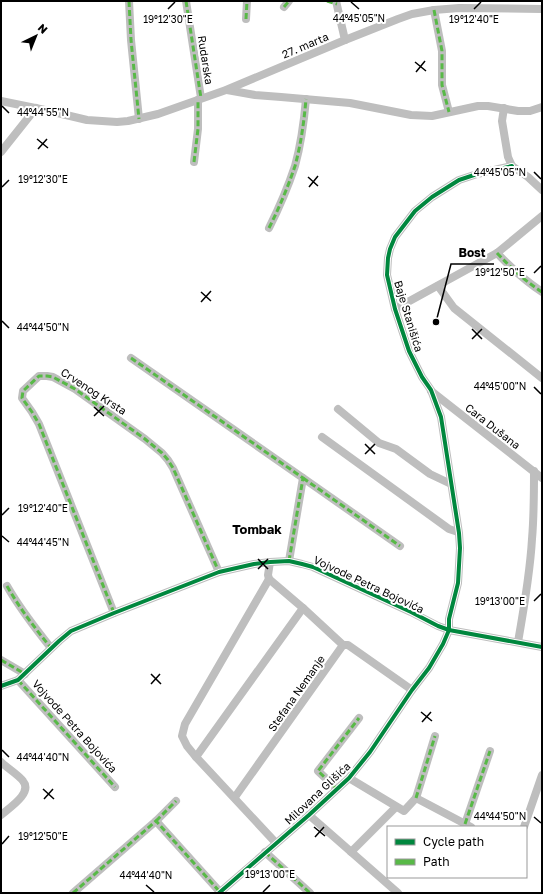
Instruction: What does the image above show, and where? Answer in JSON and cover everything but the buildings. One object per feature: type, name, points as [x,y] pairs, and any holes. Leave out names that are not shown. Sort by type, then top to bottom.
[{"type":"street","points":[[129,1],[131,40],[139,119]]},
{"type":"street","name":"Rudarska","points":[[186,1],[199,99]]},
{"type":"street","points":[[246,19],[247,1]]},
{"type":"street","points":[[327,1],[336,3],[345,40]]},
{"type":"street","name":"27. marta","points":[[1,101],[86,120],[117,122],[139,119],[158,114],[226,90],[345,40],[412,14],[448,8],[542,9]]},
{"type":"street","points":[[434,10],[442,51],[442,85],[449,112]]},
{"type":"street","points":[[226,90],[350,104],[411,115],[432,116],[478,106],[488,106],[518,111],[530,111],[542,107]]},
{"type":"street","points":[[194,162],[198,129],[199,99]]},
{"type":"street","points":[[269,228],[288,187],[295,166],[304,122],[306,99]]},
{"type":"street","points":[[1,152],[36,108]]},
{"type":"street","points":[[504,108],[502,121],[508,157],[512,166],[528,177],[542,190]]},
{"type":"street","name":"Baje Stanišića","points":[[449,630],[458,584],[460,548],[441,417],[431,390],[422,377],[409,351],[395,309],[387,275],[388,258],[395,237],[416,211],[432,197],[459,180],[477,174],[512,166]]},
{"type":"street","name":"Baje Stanišića","points":[[395,309],[497,253],[542,216]]},
{"type":"street","points":[[497,253],[515,272],[529,284],[542,292]]},
{"type":"street","points":[[438,286],[454,308],[542,378]]},
{"type":"street","points":[[131,358],[400,546]]},
{"type":"street","name":"Crvenog Krsta","points":[[114,613],[39,424],[22,398],[23,391],[39,376],[53,377],[75,389],[162,453],[173,468],[219,572]]},
{"type":"street","name":"Cara Dušana","points":[[431,390],[542,478]]},
{"type":"street","points":[[338,409],[379,443],[396,449],[430,474],[451,484]]},
{"type":"street","points":[[322,436],[449,529],[458,532]]},
{"type":"street","points":[[518,642],[531,554],[534,506],[534,471]]},
{"type":"street","points":[[289,561],[303,478]]},
{"type":"street","name":"Vojvode Petra Bojovića","points":[[1,686],[18,680],[71,631],[219,572],[270,562],[289,561],[313,567],[449,630],[542,647]]},
{"type":"street","points":[[270,562],[268,575],[269,579],[185,724],[182,736],[196,756],[276,843]]},
{"type":"street","points":[[269,579],[343,645],[348,645],[412,690]]},
{"type":"street","points":[[7,586],[22,610],[51,648]]},
{"type":"street","points":[[196,756],[303,608]]},
{"type":"street","name":"Milovana Glišića","points":[[156,821],[220,892],[309,815],[349,778],[370,752],[432,662],[443,644],[449,630]]},
{"type":"street","name":"Stefana Nemanje","points":[[235,798],[343,645]]},
{"type":"street","name":"Vojvode Petra Bojovića","points":[[1,660],[24,674]]},
{"type":"street","name":"Vojvode Petra Bojovića","points":[[18,680],[115,787]]},
{"type":"street","name":"Milovana Glišića","points":[[336,790],[318,771],[359,718]]},
{"type":"street","points":[[349,778],[404,811],[416,798],[435,736]]},
{"type":"street","points":[[416,798],[468,825],[490,751]]},
{"type":"street","points":[[1,762],[24,781],[26,787],[24,794],[20,799],[1,815]]},
{"type":"street","points":[[524,826],[542,775]]},
{"type":"street","points":[[73,893],[156,821],[176,801]]},
{"type":"street","points":[[352,852],[396,807]]},
{"type":"street","points":[[309,815],[398,893]]},
{"type":"street","points":[[265,852],[310,893]]},
{"type":"marked path","points":[[129,1],[131,40],[139,119]]},
{"type":"marked path","points":[[186,1],[201,98]]},
{"type":"marked path","points":[[246,19],[247,1]]},
{"type":"marked path","points":[[284,7],[289,1]]},
{"type":"marked path","points":[[327,1],[337,4]]},
{"type":"marked path","points":[[434,10],[442,51],[442,85],[449,112]]},
{"type":"marked path","points":[[269,228],[295,166],[302,133],[306,99]]},
{"type":"marked path","points":[[194,162],[198,129],[198,100]]},
{"type":"marked path","points":[[497,253],[518,274],[542,292]]},
{"type":"marked path","points":[[131,358],[303,478],[289,561]]},
{"type":"marked path","points":[[114,613],[39,424],[22,398],[23,391],[39,376],[53,377],[75,389],[145,439],[162,453],[173,468],[219,572]]},
{"type":"marked path","points":[[303,478],[400,546]]},
{"type":"marked path","points":[[7,586],[33,626],[51,648]]},
{"type":"marked path","points":[[1,660],[25,674]]},
{"type":"marked path","points":[[18,680],[115,787]]},
{"type":"marked path","points":[[337,789],[318,771],[359,718]]},
{"type":"marked path","points":[[416,798],[435,736]]},
{"type":"marked path","points":[[465,824],[490,751]]},
{"type":"marked path","points":[[156,821],[176,801]]},
{"type":"marked path","points":[[73,893],[156,821],[220,892]]},
{"type":"marked path","points":[[265,852],[310,893]]},
{"type":"cycle path","points":[[219,893],[309,815],[349,778],[370,752],[412,690],[429,668],[443,644],[449,630],[449,619],[458,583],[460,548],[441,417],[431,390],[422,377],[409,351],[395,309],[387,275],[388,258],[395,237],[415,211],[432,197],[459,180],[477,174],[512,166]]},
{"type":"cycle path","points":[[1,686],[18,680],[71,631],[219,572],[270,562],[289,561],[313,567],[449,630],[542,647]]},
{"type":"place","name":"Bost","points":[[436,322]]},
{"type":"district","name":"Tombak","points":[[257,529]]}]
